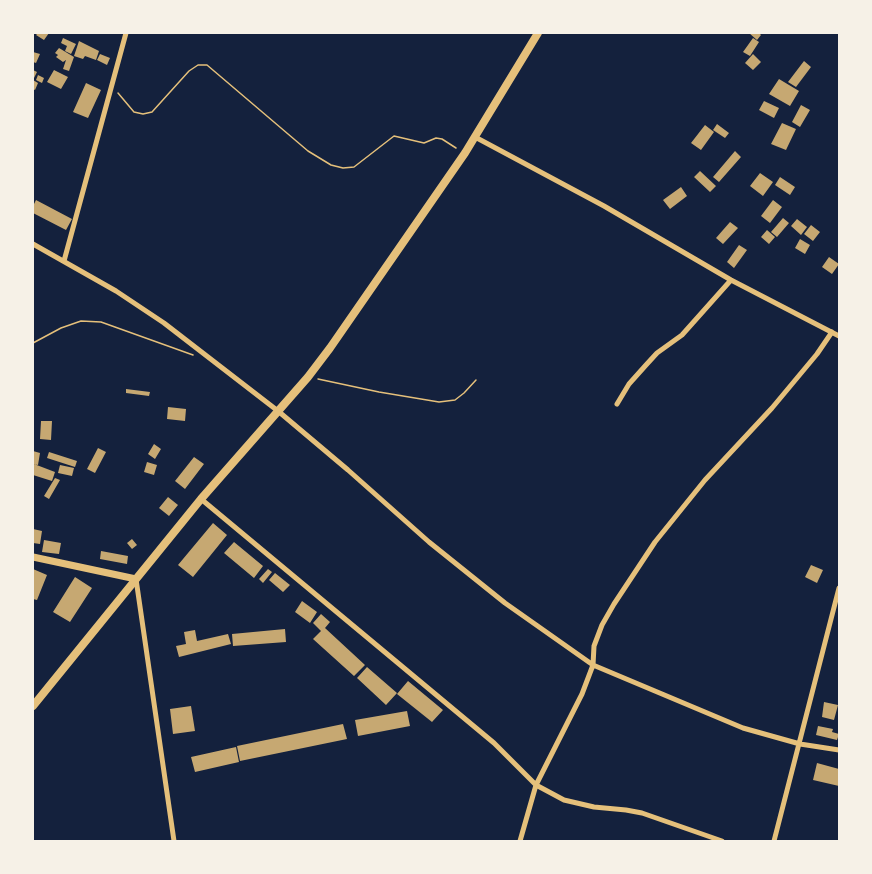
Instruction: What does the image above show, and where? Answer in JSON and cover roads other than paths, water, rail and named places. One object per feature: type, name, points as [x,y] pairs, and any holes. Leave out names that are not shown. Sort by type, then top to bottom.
[{"type":"main road","points":[[33,706],[201,499],[308,377],[377,282],[465,153],[538,33]]},
{"type":"street","points":[[64,261],[126,33]]},
{"type":"street","points":[[475,137],[604,206],[731,280],[839,336]]},
{"type":"street","points":[[33,244],[116,291],[164,323],[278,411],[429,542],[505,603],[593,665],[742,728],[800,744],[839,750]]},
{"type":"street","points":[[617,404],[629,384],[651,359],[682,335],[731,280]]},
{"type":"street","points":[[520,841],[536,784],[582,694],[593,665],[594,646],[614,604],[655,542],[705,480],[772,408],[817,354],[832,332]]},
{"type":"street","points":[[201,499],[494,743],[536,784],[564,800],[594,807],[642,813],[722,841]]},
{"type":"street","points":[[33,557],[136,579],[174,841]]},
{"type":"street","points":[[774,841],[839,588]]}]
